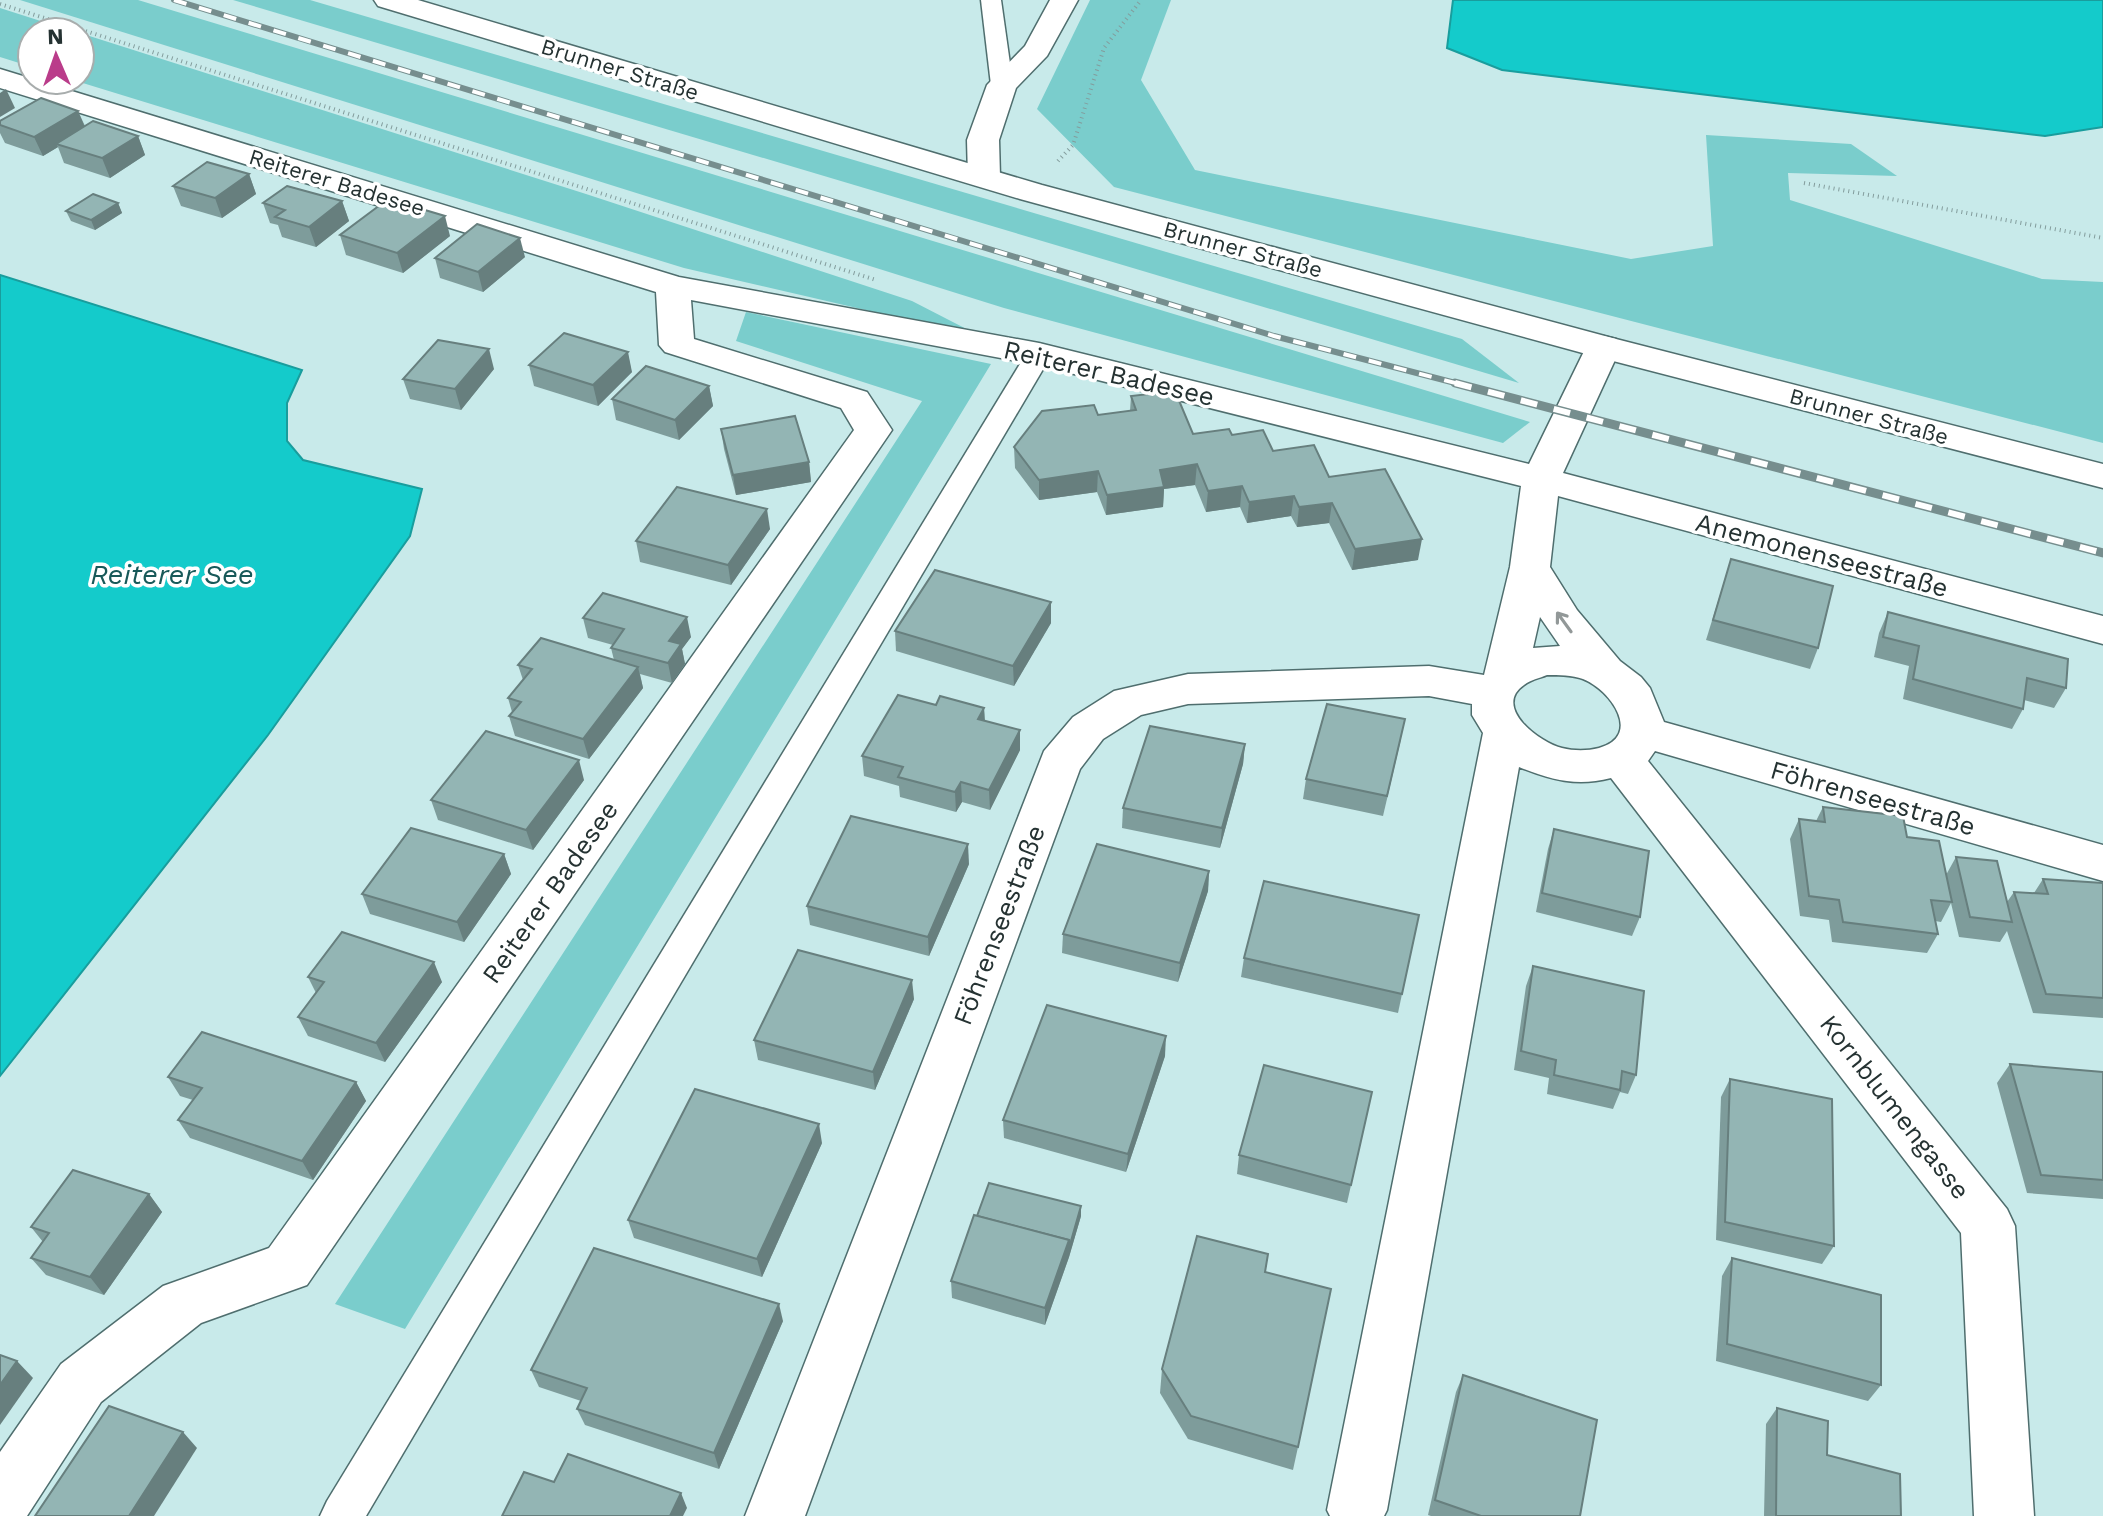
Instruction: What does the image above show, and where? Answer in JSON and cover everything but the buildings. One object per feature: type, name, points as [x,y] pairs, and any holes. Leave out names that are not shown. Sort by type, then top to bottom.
[{"type":"street","name":"Brunner Straße","points":[[388,0],[1031,192],[1603,347],[2103,476]]},
{"type":"street","points":[[984,177],[983,140],[1002,85],[1037,50],[1064,0]]},
{"type":"street","name":"Reiterer Badesee","points":[[0,78],[673,286],[1039,354],[1541,479]]},
{"type":"street","name":"Reiterer Badesee","points":[[0,1504],[81,1383],[183,1304],[288,1267],[873,430],[854,400],[677,345],[673,286]]},
{"type":"street","points":[[1357,1510],[1501,700],[1530,567],[1541,479],[1603,347]]},
{"type":"street","name":"Anemonenseestraße","points":[[1541,479],[2103,630]]},
{"type":"street","points":[[1530,567],[1562,620],[1605,672]]},
{"type":"street","points":[[1542,660],[1585,663],[1623,683],[1636,699],[1643,715],[1632,745],[1599,766],[1572,768],[1546,762],[1522,751],[1501,700],[1542,660]]},
{"type":"street","name":"Föhrenseestraße","points":[[775,1516],[1060,763],[1088,728],[1129,702],[1188,689],[1429,681],[1501,700]]},
{"type":"street","name":"Föhrenseestraße","points":[[1632,745],[2103,863]]},
{"type":"street","name":"Kornblumengasse","points":[[1632,745],[1988,1226],[2004,1516]]},
{"type":"lane","points":[[991,0],[1002,85]]},
{"type":"lane","points":[[342,1516],[1039,354]]},
{"type":"path","points":[[1031,192],[1073,145],[1104,48],[1141,0]]},
{"type":"path","points":[[0,4],[879,281]]},
{"type":"path","points":[[1804,183],[2103,238]]},
{"type":"shaded area","points":[[20,0],[138,0],[1530,422],[1503,443],[1004,308],[96,24],[96,16],[71,16]]},
{"type":"shaded area","points":[[233,0],[310,0],[1462,339],[1519,383]]},
{"type":"shaded area","points":[[1090,0],[1171,0],[1141,80],[1195,170],[1631,259],[1713,246],[1706,135],[1851,144],[1897,176],[1788,173],[1790,200],[2042,279],[2103,282],[2103,443],[1114,187],[1037,109]]},
{"type":"shaded area","points":[[0,8],[25,16],[16,16],[16,62],[0,57]]},
{"type":"shaded area","points":[[96,38],[912,301],[982,337],[684,268],[96,87]]},
{"type":"shaded area","points":[[746,312],[991,364],[405,1329],[335,1304],[922,401],[736,341]]},
{"type":"water","points":[[1453,0],[2103,0],[2103,127],[2045,136],[1502,70],[1447,48]]},
{"type":"water","name":"Reiterer See","points":[[0,275],[302,370],[287,403],[287,441],[303,460],[422,489],[410,536],[268,735],[0,1076]]},
{"type":"railway","points":[[174,0],[1274,336],[1463,385]]},
{"type":"railway","points":[[1455,383],[2103,553]]}]
